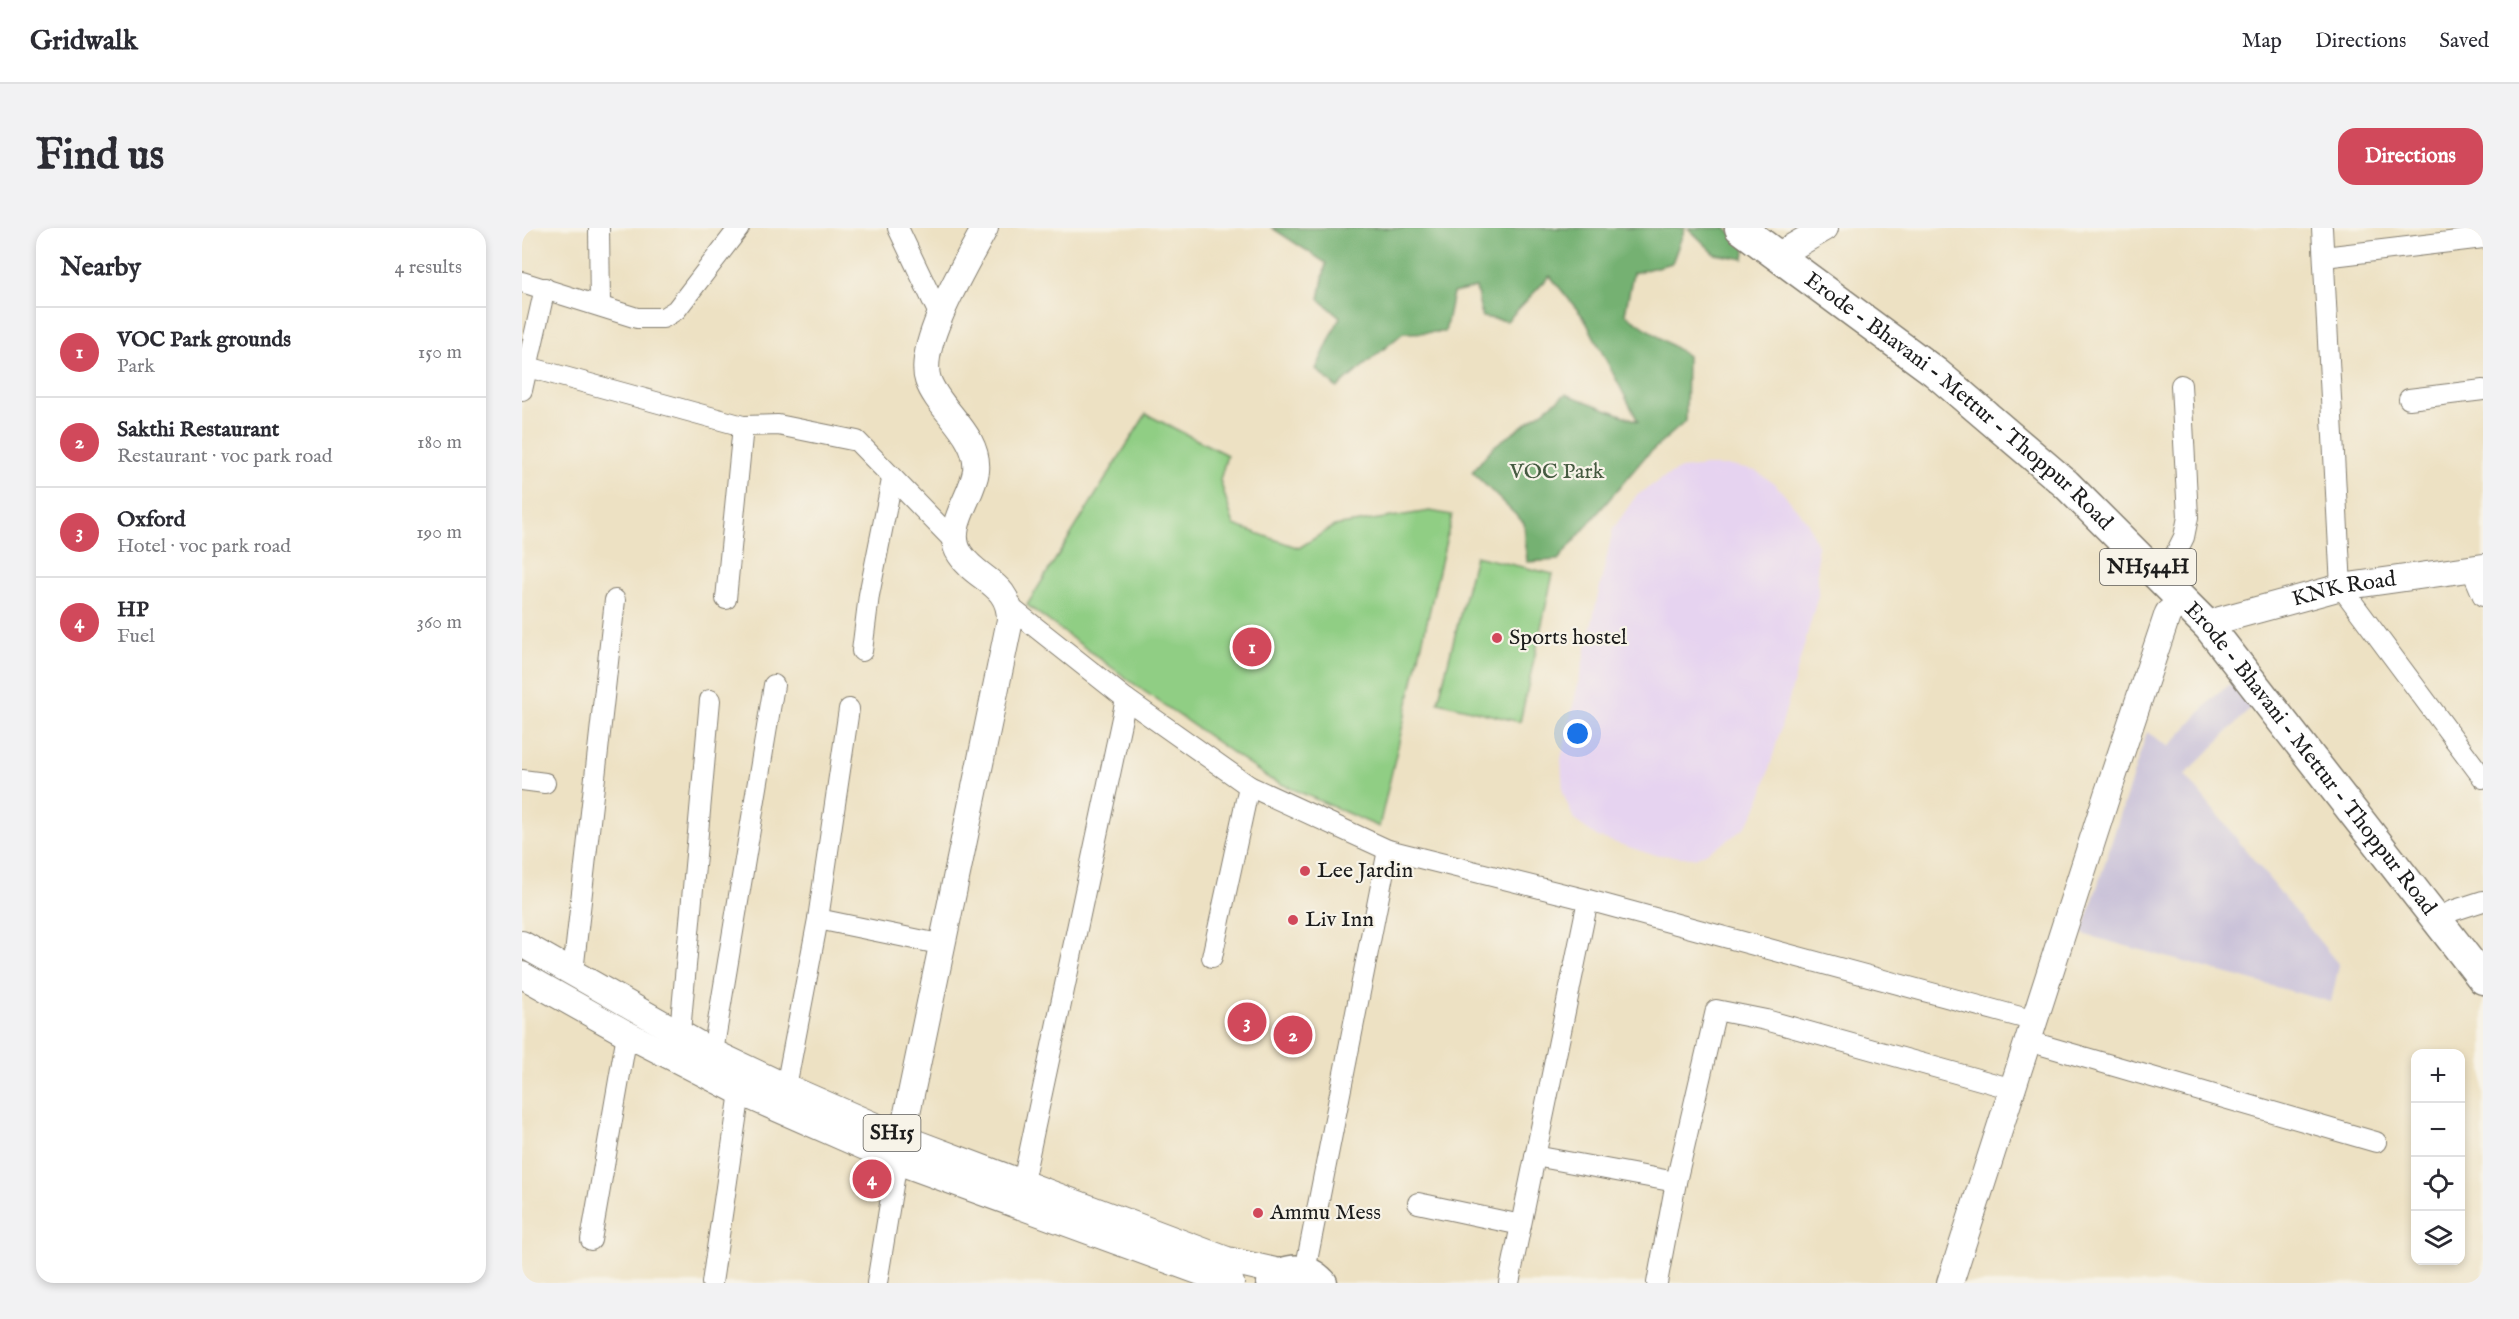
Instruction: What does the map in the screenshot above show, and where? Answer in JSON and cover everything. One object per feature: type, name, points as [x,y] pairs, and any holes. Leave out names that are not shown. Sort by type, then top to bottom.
[{"type":"highway","name":"Erode - Bhavani - Mettur - Thoppur Road","points":[[1740,228],[1784,251],[1942,363],[2071,471],[2169,567],[2445,915],[2483,953]]},
{"type":"highway","name":"Erode - Bhavani - Mettur - Thoppur Road","points":[[1766,228],[1784,251],[1935,372],[2066,484],[2182,602],[2214,624]]},
{"type":"highway","name":"Erode - Bhavani - Mettur - Thoppur Road","points":[[2445,915],[2483,979]]},
{"type":"main road","points":[[898,1149],[944,945],[1010,620],[1010,607],[1006,596],[960,554],[956,543],[957,522],[976,471],[971,442],[928,380],[927,355],[940,316],[985,228]]},
{"type":"main road","points":[[1784,251],[1825,228]]},
{"type":"main road","name":"KNK Road","points":[[2214,624],[2341,587],[2477,567]]},
{"type":"main road","points":[[1950,1283],[2168,614],[2182,602]]},
{"type":"main road","name":"SH15","points":[[522,945],[680,1032],[740,1092],[898,1149],[1231,1283]]},
{"type":"main road","name":"SH15","points":[[522,975],[627,1034],[711,1064],[786,1087],[898,1149],[1023,1182],[1227,1260],[1305,1279]]},
{"type":"street","points":[[599,228],[600,305]]},
{"type":"street","points":[[522,282],[637,318],[663,318],[676,310],[739,228]]},
{"type":"street","points":[[898,228],[940,316]]},
{"type":"street","points":[[2322,228],[2341,587],[2483,778]]},
{"type":"street","points":[[2324,257],[2483,238]]},
{"type":"street","points":[[522,390],[545,288]]},
{"type":"street","points":[[528,367],[743,426],[778,425],[857,441],[892,480],[956,543]]},
{"type":"street","points":[[2169,567],[2184,537],[2188,517],[2181,385]]},
{"type":"street","points":[[2409,399],[2483,390]]},
{"type":"street","points":[[726,599],[743,426]]},
{"type":"street","points":[[862,651],[869,595],[892,480]]},
{"type":"street","points":[[2477,567],[2483,596]]},
{"type":"street","points":[[573,972],[615,600]]},
{"type":"street","points":[[1010,607],[1126,699],[1249,786],[1388,850],[1588,900],[2032,1031],[2376,1142]]},
{"type":"street","points":[[711,1064],[774,685]]},
{"type":"street","points":[[1023,1182],[1126,699]]},
{"type":"street","points":[[680,1032],[710,700]]},
{"type":"street","points":[[786,1087],[818,919],[849,708]]},
{"type":"street","points":[[522,780],[545,783]]},
{"type":"street","points":[[1212,957],[1249,786]]},
{"type":"street","points":[[1305,1279],[1388,850]]},
{"type":"street","points":[[1509,1283],[1588,900]]},
{"type":"street","points":[[2445,915],[2483,901]]},
{"type":"street","points":[[818,919],[944,945]]},
{"type":"street","points":[[1657,1283],[1676,1182],[1716,1010],[1766,1020],[2013,1089]]},
{"type":"street","points":[[591,1240],[627,1034]]},
{"type":"street","points":[[712,1283],[740,1092]]},
{"type":"street","points":[[877,1283],[898,1149]]},
{"type":"street","points":[[1535,1156],[1676,1182]]},
{"type":"street","points":[[1418,1203],[1521,1225]]},
{"type":"shaded area","points":[[1731,466],[1756,471],[1775,484],[1790,501],[1808,523],[1817,546],[1818,596],[1763,791],[1754,814],[1743,829],[1721,845],[1695,858],[1650,854],[1598,837],[1574,820],[1563,793],[1561,759],[1613,529],[1636,496],[1681,469]]},
{"type":"shaded area","points":[[2234,681],[2254,705],[2185,775],[2339,965],[2331,1002],[2082,934],[2147,732],[2169,747],[2215,696]]},
{"type":"green space","name":"VOC Park","points":[[1272,228],[1685,228],[1672,263],[1633,273],[1625,314],[1687,356],[1686,421],[1645,457],[1558,560],[1527,562],[1524,523],[1472,472],[1493,447],[1566,394],[1638,421],[1584,318],[1550,276],[1507,321],[1482,317],[1476,288],[1453,293],[1445,332],[1403,333],[1337,388],[1316,369],[1340,317],[1319,299],[1326,263]]},
{"type":"green space","points":[[1688,228],[1725,228],[1746,243],[1744,259],[1715,254]]},
{"type":"green space","points":[[1146,414],[1227,455],[1220,480],[1234,525],[1299,548],[1334,526],[1430,511],[1452,515],[1379,827],[1270,779],[1141,689],[1027,605]]},
{"type":"green space","name":"Sports hostel","points":[[1475,556],[1553,574],[1520,722],[1438,702]]},
{"type":"place","name":"Sports hostel","points":[[1497,638]]},
{"type":"place","name":"VOC Park grounds","points":[[1252,647]]},
{"type":"place","name":"Lee Jardin","points":[[1305,871]]},
{"type":"place","name":"Liv Inn","points":[[1293,920]]},
{"type":"place","name":"Oxford","points":[[1247,1022]]},
{"type":"place","name":"Sakthi Restaurant","points":[[1293,1035]]},
{"type":"place","name":"HP","points":[[872,1179]]},
{"type":"place","name":"Ammu Mess","points":[[1258,1213]]}]
